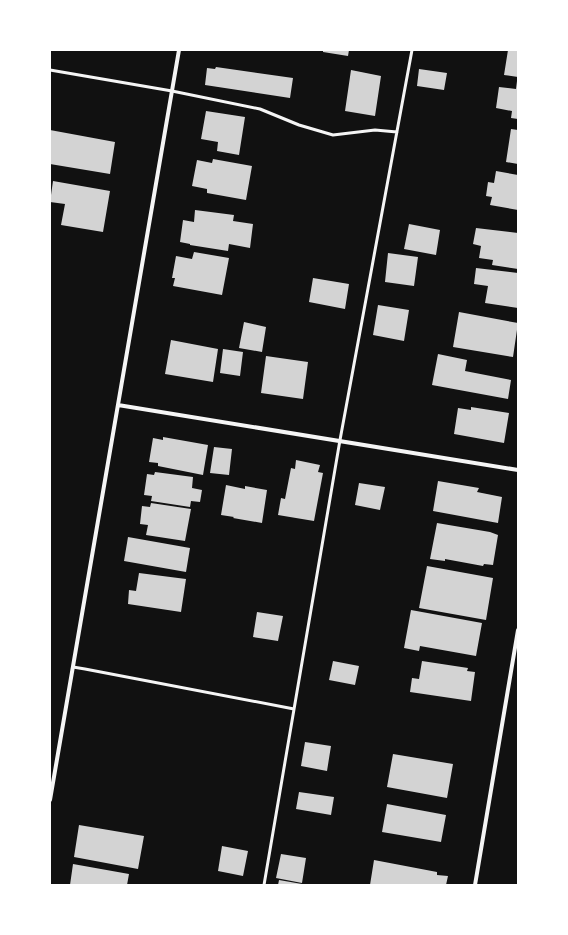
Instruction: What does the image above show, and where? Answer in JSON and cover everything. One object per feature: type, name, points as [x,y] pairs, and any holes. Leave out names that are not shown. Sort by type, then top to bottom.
[{"type":"street","points":[[50,800],[179,50]]},
{"type":"street","points":[[118,405],[518,470]]},
{"type":"street","points":[[475,885],[518,630]]},
{"type":"lane","points":[[264,885],[340,440],[412,50]]},
{"type":"lane","points":[[50,70],[172,91],[260,109],[299,125],[333,135],[375,130],[397,132]]},
{"type":"lane","points":[[73,667],[294,709]]},
{"type":"building","points":[[323,50],[349,50],[348,56],[323,52]]},
{"type":"building","points":[[508,50],[518,50],[518,77],[504,75]]},
{"type":"building","points":[[216,67],[293,78],[290,98],[205,85],[207,68],[215,69]]},
{"type":"building","points":[[419,69],[447,73],[444,90],[417,86]]},
{"type":"building","points":[[351,70],[381,76],[375,116],[345,111]]},
{"type":"building","points":[[517,81],[518,119],[511,118],[512,111],[496,108],[499,87],[516,89]]},
{"type":"building","points":[[206,111],[245,117],[239,155],[217,151],[218,142],[201,139]]},
{"type":"building","points":[[511,129],[518,130],[518,164],[506,162]]},
{"type":"building","points":[[50,130],[115,142],[110,174],[50,164]]},
{"type":"building","points":[[213,159],[252,166],[246,200],[207,193],[207,189],[192,186],[197,160],[212,163]]},
{"type":"building","points":[[496,171],[518,175],[518,210],[490,205],[492,197],[486,196],[488,182],[494,183]]},
{"type":"building","points":[[53,181],[110,191],[103,232],[61,225],[65,204],[50,202]]},
{"type":"building","points":[[195,210],[234,215],[233,221],[253,224],[250,248],[229,244],[228,251],[180,242],[183,220],[194,222]]},
{"type":"building","points":[[409,224],[440,230],[436,255],[404,249]]},
{"type":"building","points":[[476,228],[518,233],[518,269],[492,265],[493,260],[479,258],[481,246],[473,244]]},
{"type":"building","points":[[194,252],[229,258],[222,295],[173,286],[175,278],[172,278],[176,256],[192,259]]},
{"type":"building","points":[[388,253],[418,257],[414,286],[385,282]]},
{"type":"building","points":[[476,268],[518,273],[518,308],[485,303],[488,286],[474,284]]},
{"type":"building","points":[[313,278],[349,284],[345,309],[309,302]]},
{"type":"building","points":[[378,305],[409,310],[404,341],[373,335]]},
{"type":"building","points":[[459,312],[518,323],[513,357],[453,347]]},
{"type":"building","points":[[244,322],[266,327],[262,352],[239,348]]},
{"type":"building","points":[[171,340],[218,349],[213,382],[165,374]]},
{"type":"building","points":[[223,349],[243,352],[240,376],[220,373]]},
{"type":"building","points":[[438,354],[467,360],[465,371],[511,380],[508,399],[432,385]]},
{"type":"building","points":[[266,356],[308,362],[303,399],[261,393]]},
{"type":"building","points":[[471,407],[509,413],[504,443],[454,434],[458,408],[471,410]]},
{"type":"building","points":[[163,437],[208,445],[203,475],[158,466],[158,463],[149,462],[153,438],[163,440]]},
{"type":"building","points":[[214,447],[232,449],[229,475],[210,473]]},
{"type":"building","points":[[296,460],[320,465],[318,472],[323,473],[314,521],[278,515],[281,498],[285,499],[291,468],[295,469]]},
{"type":"building","points":[[155,472],[193,477],[192,488],[202,490],[200,502],[191,501],[190,507],[151,501],[152,496],[144,495],[147,474],[154,475]]},
{"type":"building","points":[[438,481],[479,488],[477,492],[502,497],[498,523],[433,511]]},
{"type":"building","points":[[359,483],[385,487],[380,510],[355,505]]},
{"type":"building","points":[[226,485],[245,489],[245,486],[267,490],[262,523],[221,515]]},
{"type":"building","points":[[151,503],[191,509],[185,541],[146,535],[148,525],[140,524],[142,506],[150,507]]},
{"type":"building","points":[[437,523],[490,532],[498,535],[493,565],[484,564],[483,566],[445,559],[445,561],[430,559]]},
{"type":"building","points":[[128,537],[190,548],[186,572],[124,561]]},
{"type":"building","points":[[427,566],[493,578],[486,620],[419,608]]},
{"type":"building","points":[[139,573],[186,579],[181,612],[128,604],[129,590],[136,591]]},
{"type":"building","points":[[411,610],[482,623],[476,656],[420,646],[419,651],[404,648]]},
{"type":"building","points":[[257,612],[283,616],[278,641],[253,637]]},
{"type":"building","points":[[333,661],[359,666],[355,685],[329,680]]},
{"type":"building","points":[[422,661],[468,668],[467,671],[475,672],[471,701],[410,692],[412,678],[419,679]]},
{"type":"building","points":[[305,742],[331,746],[327,771],[301,766]]},
{"type":"building","points":[[393,754],[453,764],[447,798],[387,787]]},
{"type":"building","points":[[299,792],[334,797],[331,815],[296,809]]},
{"type":"building","points":[[387,804],[446,815],[441,842],[382,832]]},
{"type":"building","points":[[79,825],[144,836],[138,869],[74,857]]},
{"type":"building","points":[[222,846],[248,851],[243,876],[218,871]]},
{"type":"building","points":[[281,854],[306,858],[302,883],[276,878]]},
{"type":"building","points":[[374,860],[437,872],[437,875],[448,876],[446,885],[370,885]]},
{"type":"building","points":[[73,864],[129,874],[127,885],[70,885]]},
{"type":"building","points":[[279,880],[302,884],[302,885],[278,885]]}]
